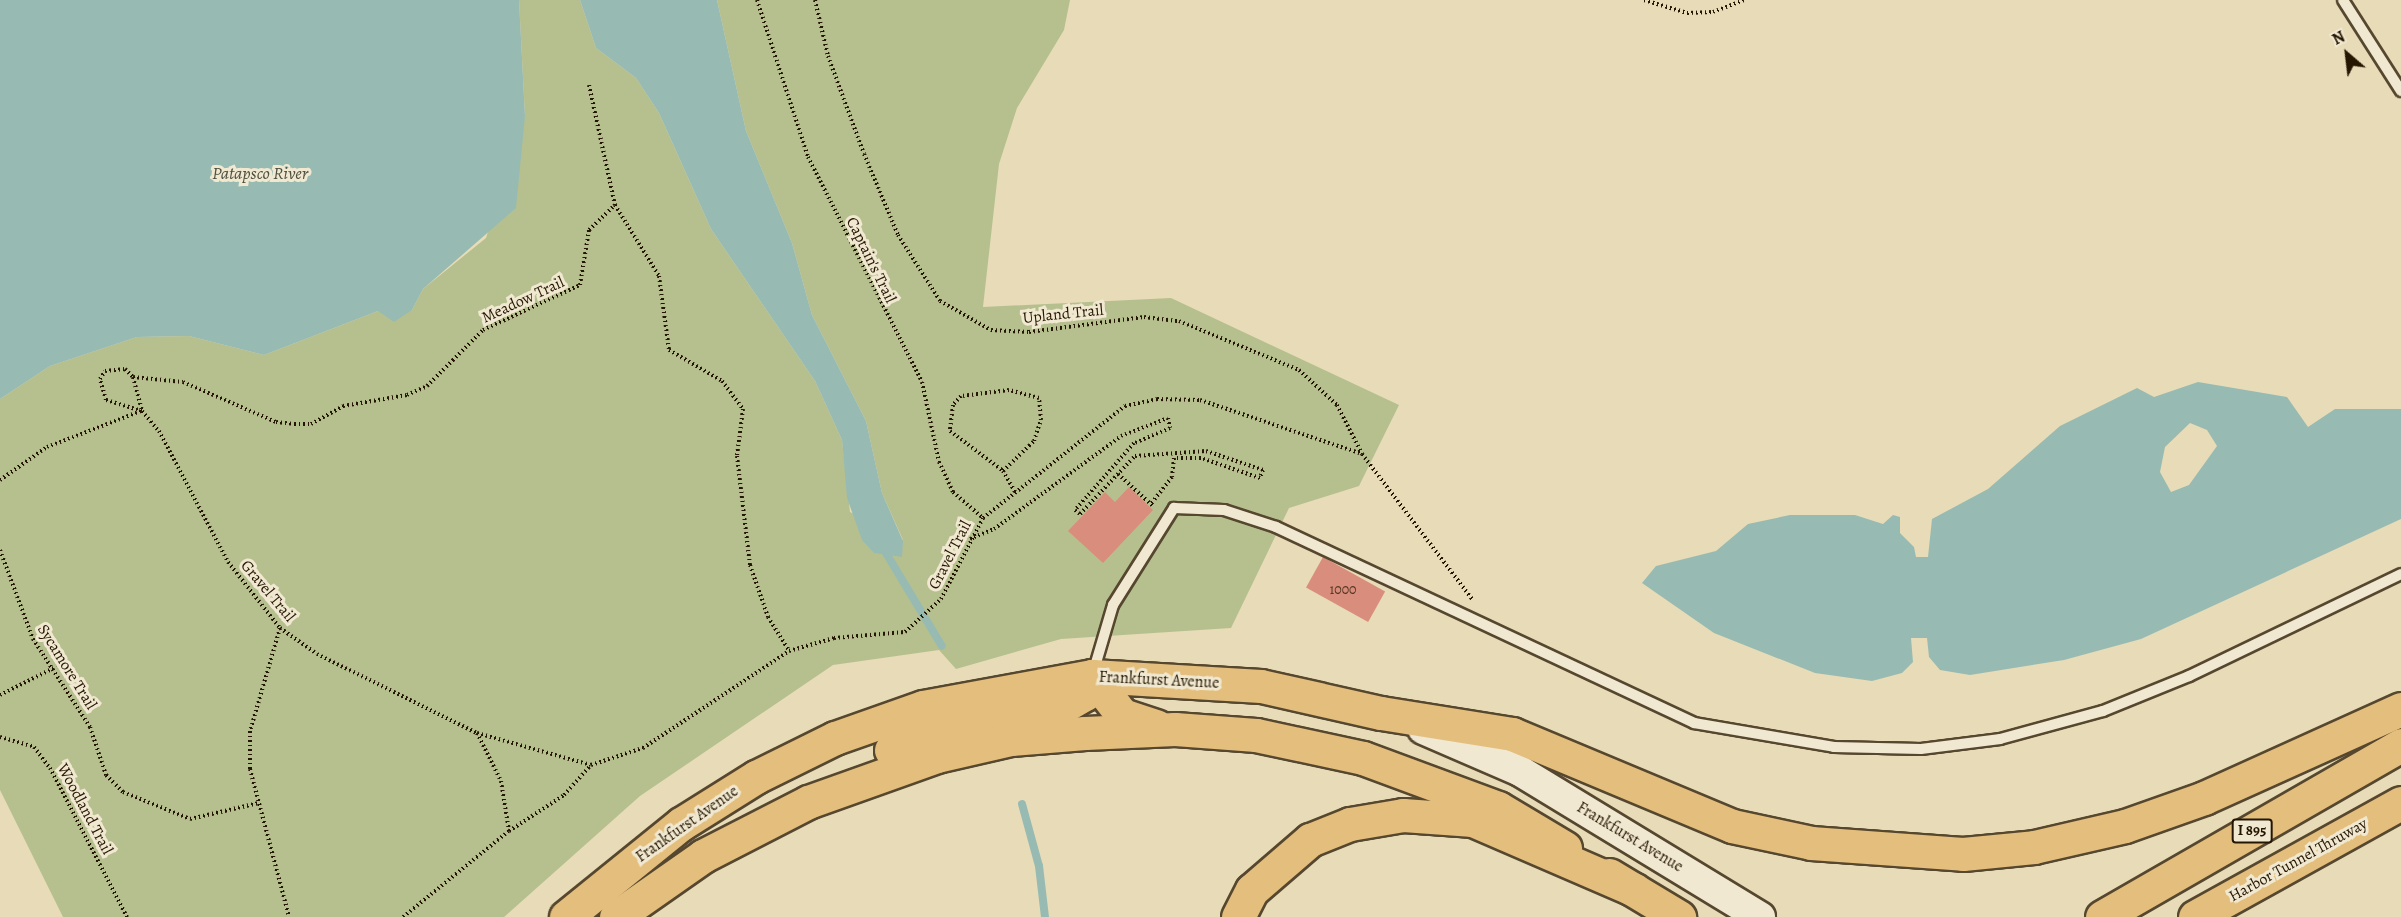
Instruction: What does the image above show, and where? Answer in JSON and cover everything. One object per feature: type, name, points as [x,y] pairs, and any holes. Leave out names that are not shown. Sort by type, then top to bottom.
[{"type":"main road","name":"Frankfurst Avenue","points":[[566,917],[681,824],[756,777],[835,738],[923,707],[1092,676],[1261,686],[1381,713],[1520,771],[1760,917]]},
{"type":"main road","points":[[808,802],[837,777],[905,744],[1076,702],[1092,676],[1122,716],[1175,729]]},
{"type":"main road","points":[[1381,713],[1512,734],[1732,826],[1811,843],[1963,854],[2034,847],[2125,826],[2204,798],[2401,709]]},
{"type":"main road","name":"Frankfurst Avenue","points":[[616,917],[703,856],[808,802],[937,756],[1011,739],[1175,729],[1256,735],[1363,758],[1440,783],[1498,807],[1679,917]]},
{"type":"main road","name":"I 895","points":[[2103,917],[2401,745]]},
{"type":"main road","name":"Harbor Tunnel Thruway","points":[[2195,917],[2401,803]]},
{"type":"main road","points":[[1238,917],[1252,890],[1310,840],[1350,824],[1402,815],[1473,820],[1635,890]]},
{"type":"lane","points":[[2343,0],[2401,91]]},
{"type":"lane","points":[[1092,676],[1113,605],[1174,508],[1224,510],[1276,527],[1694,723],[1834,747],[1921,748],[2000,739],[2103,711],[2188,676],[2401,574]]},
{"type":"path","name":"Captain's Trail","points":[[756,0],[808,157],[922,382],[939,462],[953,492],[983,518]]},
{"type":"path","name":"Upland Trail","points":[[815,0],[828,56],[864,154],[898,235],[940,301],[991,330],[1029,332],[1144,317],[1214,333],[1322,386],[1362,454],[1495,629]]},
{"type":"path","points":[[1644,0],[1687,13],[1713,12],[1744,0]]},
{"type":"path","points":[[590,85],[615,205],[659,276],[669,350],[722,381],[742,409],[737,456],[750,565],[768,618],[789,651]]},
{"type":"path","name":"Meadow Trail","points":[[133,376],[183,382],[276,422],[294,424],[311,424],[359,402],[407,395],[427,386],[483,330],[580,285],[589,230],[615,205]]},
{"type":"path","points":[[133,376],[125,369],[105,371],[100,391],[116,406],[142,411]]},
{"type":"path","name":"Gravel Trail","points":[[133,376],[142,411],[159,431],[228,562],[280,628],[317,654],[477,733],[591,765],[644,748],[789,651],[834,638],[905,632],[941,599],[970,539],[983,518],[1104,418],[1125,406],[1157,399],[1200,400],[1362,454]]},
{"type":"path","points":[[1003,471],[1034,441],[1041,420],[1040,398],[1009,390],[961,396],[953,405],[950,431],[1003,471],[1015,492]]},
{"type":"path","points":[[0,480],[47,447],[142,411]]},
{"type":"path","points":[[970,539],[994,529],[1121,436],[1168,418],[1170,428],[1134,443],[1075,510],[1080,514],[1135,456],[1167,450],[1206,451],[1263,470],[1260,478],[1201,458],[1174,458],[1172,477],[1151,504]]},
{"type":"path","points":[[1118,474],[1147,501]]},
{"type":"path","name":"Sycamore Trail","points":[[0,550],[20,612],[56,667],[90,727],[106,775],[123,792],[190,819],[259,803]]},
{"type":"path","points":[[280,628],[250,731],[250,769],[289,917]]},
{"type":"path","points":[[0,695],[56,667]]},
{"type":"path","points":[[477,733],[501,781],[509,831]]},
{"type":"path","name":"Woodland Trail","points":[[0,737],[34,747],[50,768],[127,917]]},
{"type":"path","points":[[403,917],[509,831],[564,795],[591,765]]},
{"type":"green space","points":[[519,0],[580,0],[596,48],[636,78],[659,113],[711,229],[815,381],[842,440],[850,512],[903,540],[882,493],[866,421],[812,315],[792,243],[746,131],[717,0],[1070,0],[1064,30],[1017,108],[999,164],[983,307],[1171,298],[1399,405],[1359,486],[1289,508],[1231,628],[1061,639],[956,669],[939,650],[833,665],[640,796],[504,917],[63,917],[0,790],[0,399],[50,366],[137,337],[189,336],[264,355],[378,311],[412,310],[423,289],[486,238],[525,116]]},
{"type":"water","name":"Patapsco River","points":[[0,0],[519,0],[525,116],[516,208],[423,289],[412,310],[394,322],[378,311],[264,355],[189,336],[137,337],[50,366],[0,399]]},
{"type":"water","points":[[580,0],[717,0],[746,131],[792,243],[812,315],[866,421],[882,493],[903,541],[902,557],[874,553],[862,540],[847,498],[842,440],[815,381],[711,229],[659,113],[636,78],[596,48]]},
{"type":"water","points":[[2198,382],[2287,397],[2308,427],[2335,409],[2401,409],[2401,519],[2141,639],[2064,660],[1970,675],[1940,670],[1929,657],[1927,638],[1911,638],[1913,662],[1902,673],[1872,681],[1815,673],[1714,633],[1642,583],[1656,566],[1716,551],[1748,524],[1790,515],[1855,515],[1883,524],[1893,515],[1900,517],[1900,533],[1914,547],[1916,557],[1928,557],[1932,519],[1988,489],[2060,426],[2137,388],[2154,397]],"holes":[[[2190,423],[2207,430],[2217,446],[2189,485],[2171,492],[2160,472],[2165,447]]]},
{"type":"building","points":[[1129,487],[1153,510],[1103,563],[1068,531],[1105,492],[1115,502]]},
{"type":"building","points":[[1323,557],[1385,591],[1368,622],[1306,588]]},
{"type":"waterway","points":[[883,548],[942,646]]},
{"type":"waterway","points":[[1022,804],[1039,866],[1045,917]]}]
